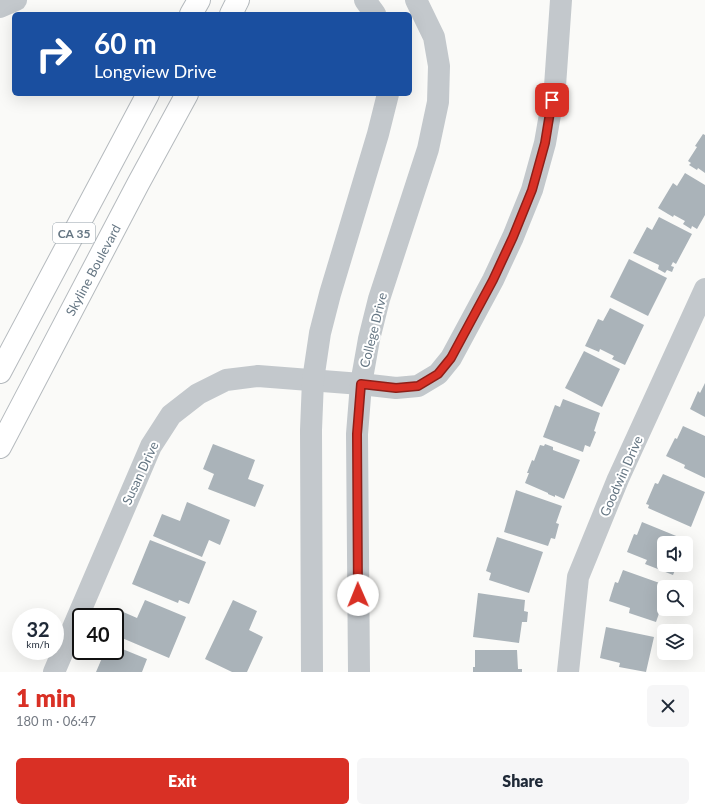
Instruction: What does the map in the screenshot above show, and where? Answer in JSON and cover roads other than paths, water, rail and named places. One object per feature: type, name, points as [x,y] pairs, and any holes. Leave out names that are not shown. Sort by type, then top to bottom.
[{"type":"main road","points":[[192,12],[199,0]]},
{"type":"main road","points":[[232,12],[238,0]]},
{"type":"main road","name":"CA 35","points":[[0,372],[147,96]]},
{"type":"main road","name":"Skyline Boulevard","points":[[0,448],[186,96]]},
{"type":"street","points":[[0,7],[16,0]]},
{"type":"street","points":[[365,0],[374,12]]},
{"type":"street","name":"College Drive","points":[[359,672],[357,434],[361,384],[369,339],[379,299],[428,149],[438,102],[439,66],[434,37],[416,0]]},
{"type":"street","name":"Susan Drive","points":[[54,672],[150,446],[171,415],[198,394],[226,380],[258,376],[396,388],[418,386],[438,374],[451,358],[493,280],[513,237],[532,190],[545,143],[555,86],[561,0]]},
{"type":"street","points":[[312,672],[311,430],[313,380],[320,333],[330,294],[376,141],[387,96]]},
{"type":"street","name":"Goodwin Drive","points":[[568,672],[578,577],[618,479],[705,289]]}]
